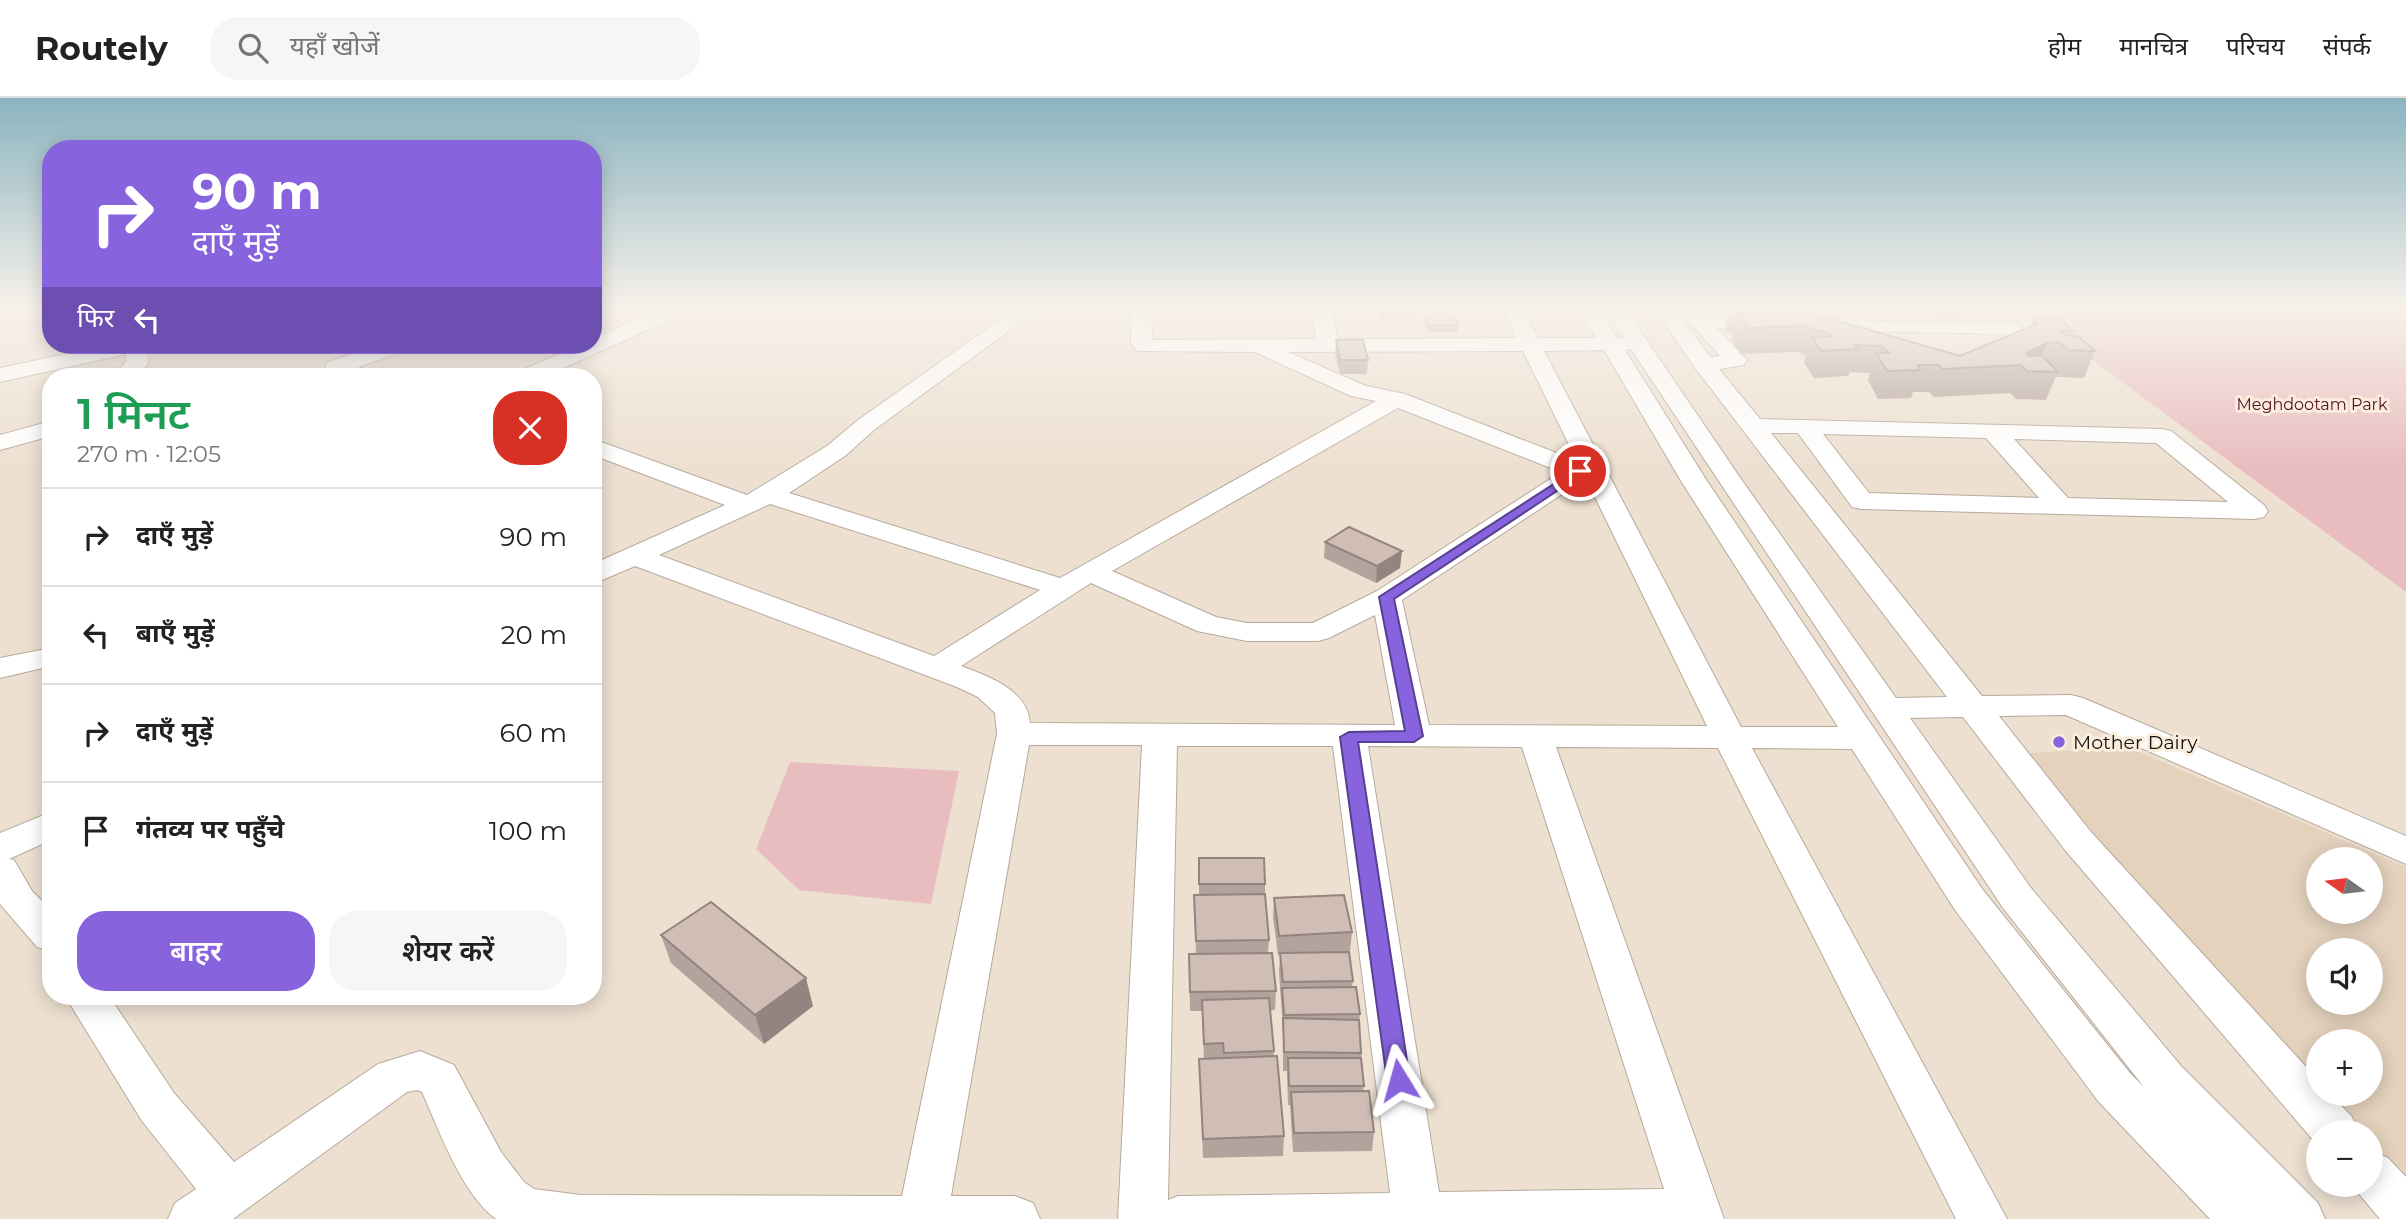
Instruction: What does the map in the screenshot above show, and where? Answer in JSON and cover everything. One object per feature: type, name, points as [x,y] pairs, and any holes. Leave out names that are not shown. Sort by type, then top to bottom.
[{"type":"street","points":[[0,375],[58,362]]},
{"type":"street","points":[[339,368],[336,367],[350,362]]},
{"type":"street","points":[[602,571],[758,500],[836,450],[866,425],[954,362]]},
{"type":"street","points":[[1295,362],[1359,391],[1397,399],[1589,474]]},
{"type":"street","points":[[1539,362],[1589,474],[1982,1219]]},
{"type":"street","points":[[1634,362],[1694,481],[1969,900],[2114,1087],[2243,1219]]},
{"type":"street","points":[[1642,362],[1731,483],[2026,909],[2166,1081],[2300,1219]]},
{"type":"street","points":[[1704,364],[1717,362]]},
{"type":"street","points":[[1968,365],[1974,362]]},
{"type":"street","points":[[1704,364],[2078,841],[2324,1120]]},
{"type":"street","points":[[937,668],[1076,580],[1397,399]]},
{"type":"street","points":[[1754,426],[1804,426],[2162,436],[2255,511],[1861,501],[1804,426]]},
{"type":"street","points":[[0,443],[42,431]]},
{"type":"street","points":[[1993,431],[2061,506]]},
{"type":"street","points":[[602,449],[758,500],[1076,580],[1208,625],[1247,632],[1318,632],[1387,597],[1589,474]]},
{"type":"street","points":[[634,556],[981,686],[998,697],[1012,713],[1014,734],[922,1219]]},
{"type":"street","points":[[1387,597],[1414,736]]},
{"type":"street","points":[[0,668],[42,659]]},
{"type":"street","points":[[1886,708],[2071,705],[2406,851]]},
{"type":"street","points":[[1014,734],[1863,738]]},
{"type":"street","points":[[1143,1219],[1160,735]]},
{"type":"street","points":[[1349,737],[1418,1214]]},
{"type":"street","points":[[1178,1219],[1418,1214],[1698,1215],[1536,738]]},
{"type":"street","points":[[0,848],[42,829]]},
{"type":"street","points":[[6,894],[42,928]]},
{"type":"street","points":[[92,1005],[158,1107],[211,1206],[394,1077],[420,1070],[438,1079],[494,1187],[517,1206],[582,1219],[1015,1219]]},
{"type":"street","points":[[2383,1186],[2406,1212]]},
{"type":"shaded area","points":[[2128,747],[2360,847],[2306,847],[2306,924],[2384,924],[2384,858],[2406,867],[2406,1191],[2383,1165],[2383,1120],[2343,1120],[2330,1106],[2383,1106],[2383,1029],[2306,1029],[2306,1079],[2015,754]]},
{"type":"green space","name":"Meghdootam Park","points":[[2096,362],[2406,362],[2406,592]]},
{"type":"green space","points":[[790,762],[959,771],[931,904],[799,890],[756,849]]},
{"type":"building","points":[[1882,362],[2048,362],[2058,372],[2027,371],[2021,365],[1943,369],[1938,365],[1918,365],[1920,370],[1887,371]]},
{"type":"building","points":[[1349,527],[1402,551],[1377,566],[1325,542]]},
{"type":"building","points":[[1199,858],[1264,858],[1265,884],[1199,884]]},
{"type":"building","points":[[1265,894],[1269,940],[1196,941],[1194,895]]},
{"type":"building","points":[[1344,895],[1352,932],[1279,936],[1274,898]]},
{"type":"building","points":[[711,902],[806,978],[755,1015],[661,935]]},
{"type":"building","points":[[1349,952],[1353,981],[1283,982],[1280,953]]},
{"type":"building","points":[[1272,953],[1276,991],[1190,992],[1189,954]]},
{"type":"building","points":[[1356,987],[1360,1014],[1284,1015],[1282,988]]},
{"type":"building","points":[[1269,998],[1274,1051],[1224,1053],[1223,1043],[1204,1044],[1202,1000]]},
{"type":"building","points":[[1283,1018],[1359,1020],[1361,1053],[1284,1052]]},
{"type":"building","points":[[1277,1056],[1284,1136],[1203,1139],[1199,1059]]},
{"type":"building","points":[[1288,1058],[1361,1058],[1364,1086],[1289,1086]]},
{"type":"building","points":[[1369,1091],[1374,1132],[1294,1133],[1291,1092]]},
{"type":"place","name":"Mother Dairy","points":[[2059,742]]},
{"type":"route","points":[[1399,1080],[1349,737],[1414,736],[1387,597],[1580,471]]}]
